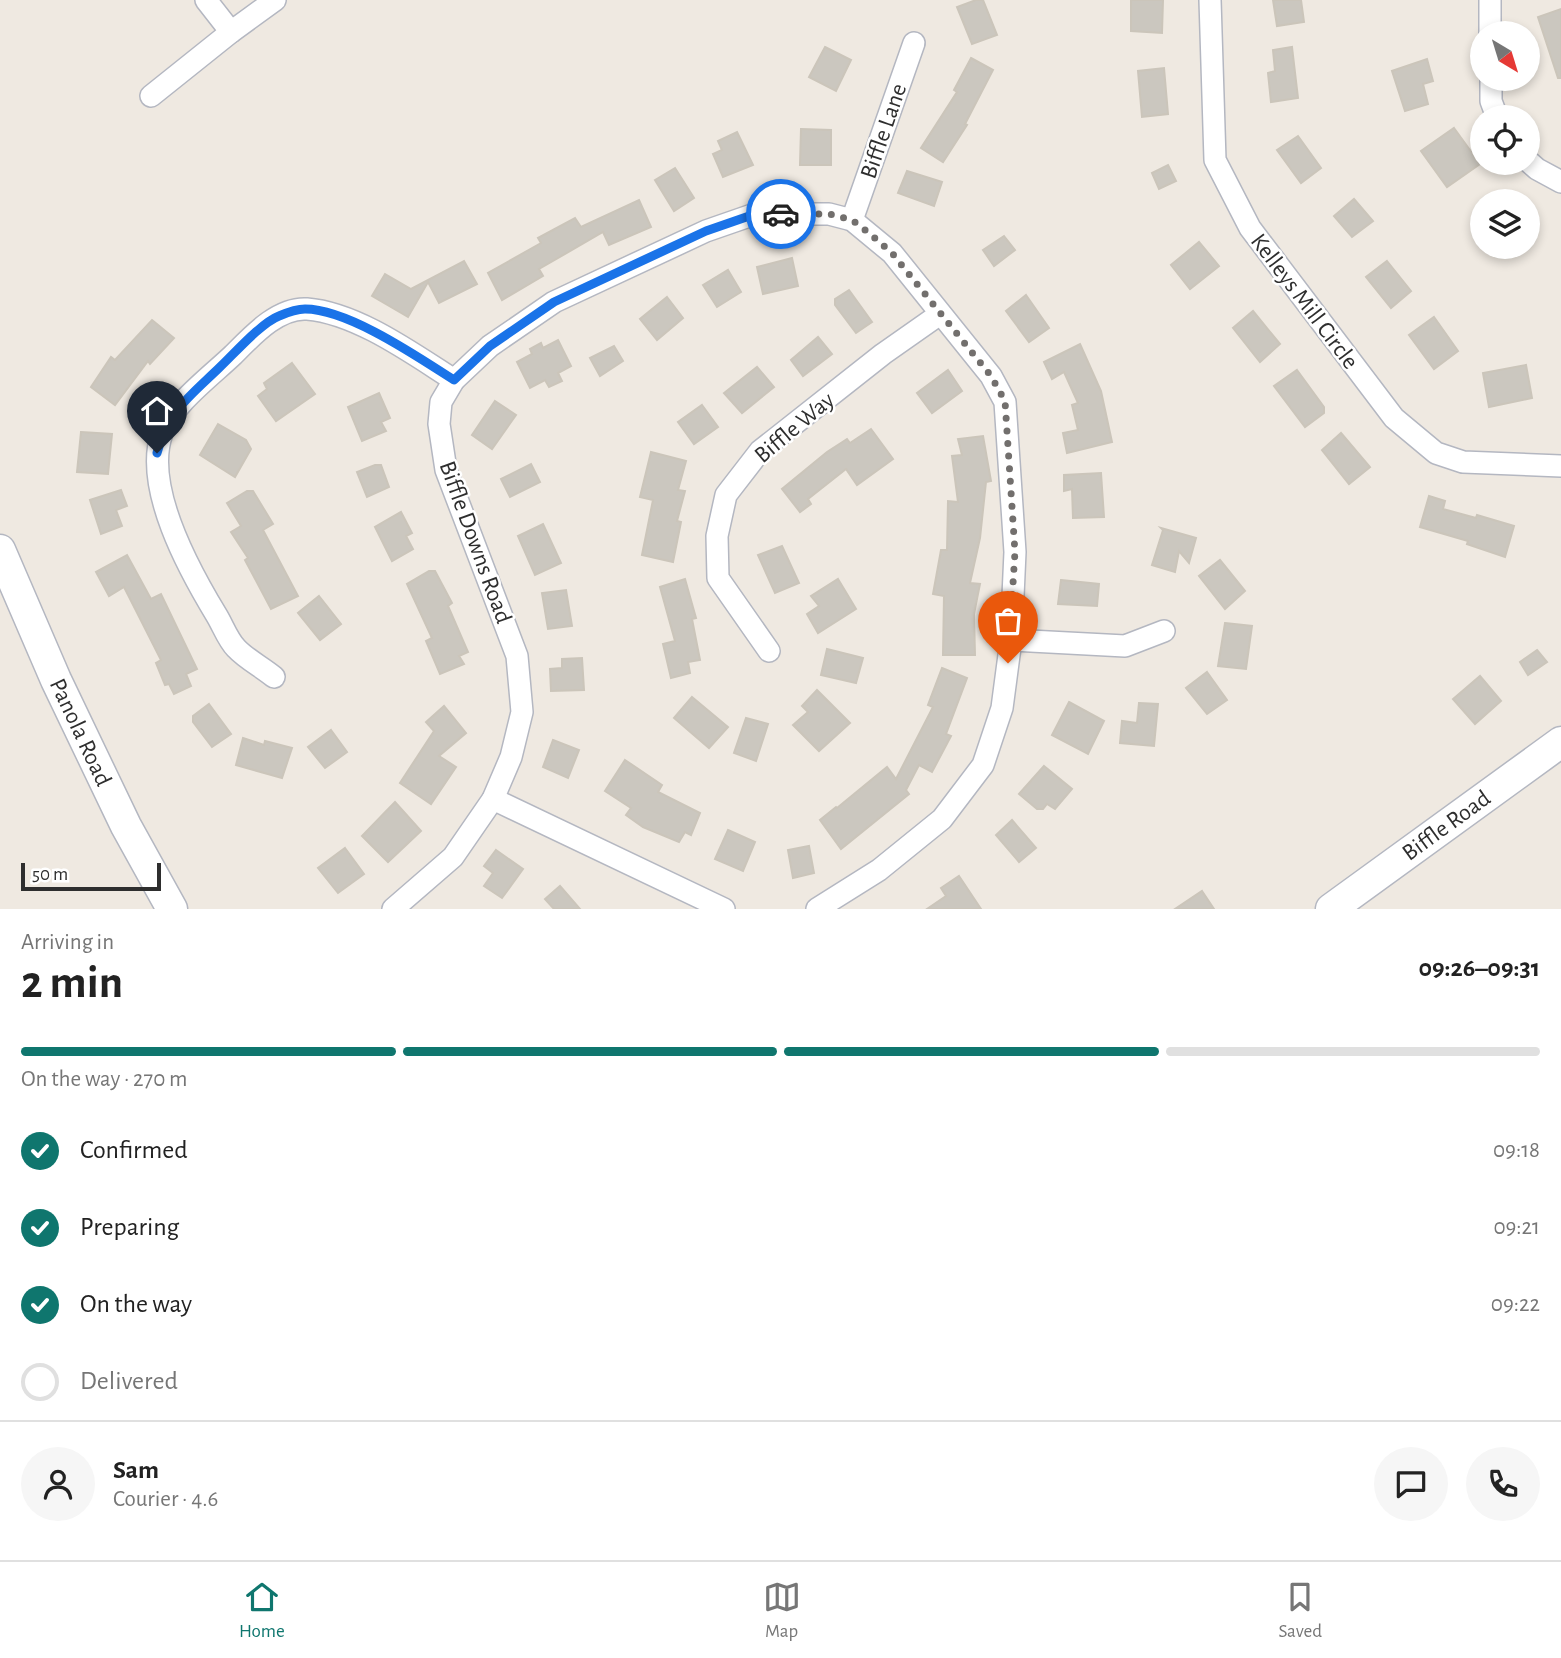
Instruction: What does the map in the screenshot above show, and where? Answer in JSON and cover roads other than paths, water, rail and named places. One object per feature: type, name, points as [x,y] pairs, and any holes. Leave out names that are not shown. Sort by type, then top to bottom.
[{"type":"main road","name":"Panola Road","points":[[0,550],[56,680],[125,826],[173,909]]},
{"type":"main road","name":"Biffle Road","points":[[1331,909],[1561,742]]},
{"type":"street","points":[[206,0],[231,32]]},
{"type":"street","points":[[151,96],[275,0]]},
{"type":"street","name":"Kelleys Mill Circle","points":[[1210,0],[1215,160],[1250,228],[1394,418],[1436,453],[1463,462],[1561,466]]},
{"type":"street","points":[[1490,0],[1490,21]]},
{"type":"street","name":"Biffle Lane","points":[[852,220],[914,43]]},
{"type":"street","points":[[1540,171],[1561,182]]},
{"type":"street","name":"Biffle Downs Road","points":[[393,909],[453,857],[493,799],[511,757],[522,712],[517,656],[446,470],[439,424],[442,402],[454,380],[490,346],[554,302],[706,231],[755,214],[829,214],[852,220],[892,253],[991,376],[1005,401],[1015,552],[1010,640],[1002,708],[983,765],[942,819],[879,870],[817,909]]},
{"type":"street","points":[[274,677],[236,648],[196,582],[168,515],[159,483],[157,453],[163,431],[173,413],[247,341],[277,316],[304,309],[332,314],[367,329],[454,380]]},
{"type":"street","name":"Biffle Way","points":[[769,651],[719,578],[717,536],[726,495],[760,451],[883,354],[940,314]]},
{"type":"street","points":[[1010,640],[1125,646],[1164,631]]},
{"type":"street","points":[[493,799],[724,909]]}]
